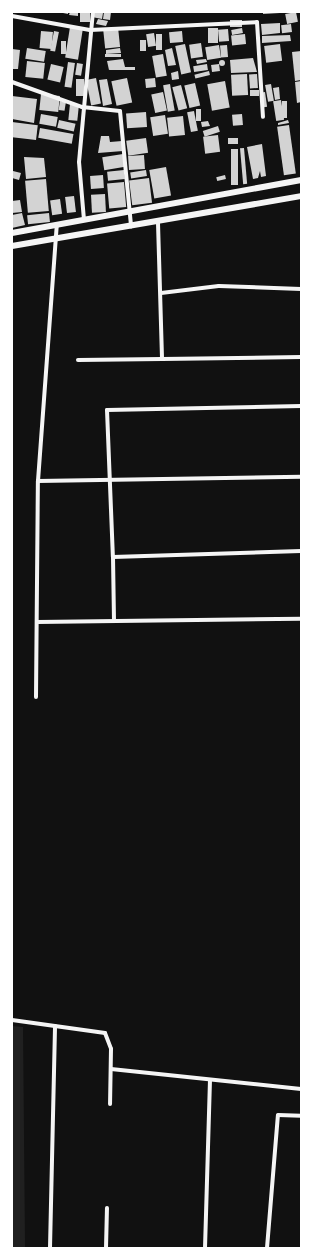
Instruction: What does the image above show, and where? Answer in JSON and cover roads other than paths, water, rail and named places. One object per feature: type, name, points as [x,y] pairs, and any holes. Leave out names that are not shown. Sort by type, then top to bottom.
[{"type":"street","points":[[84,220],[79,162],[90,30],[93,12]]},
{"type":"street","points":[[12,16],[90,30],[257,22],[263,117]]},
{"type":"street","points":[[12,82],[83,107],[120,111],[131,227]]},
{"type":"street","points":[[12,233],[301,180]]},
{"type":"street","points":[[12,246],[158,223],[301,196]]},
{"type":"street","points":[[158,223],[162,359]]},
{"type":"street","points":[[36,697],[38,482],[57,225]]},
{"type":"street","points":[[161,293],[219,286],[301,289]]},
{"type":"street","points":[[78,360],[301,358]]},
{"type":"street","points":[[114,621],[107,410],[301,406]]},
{"type":"street","points":[[38,482],[301,477]]},
{"type":"street","points":[[113,556],[301,551]]},
{"type":"street","points":[[37,622],[301,619]]},
{"type":"street","points":[[12,1020],[105,1033],[112,1049],[110,1104]]},
{"type":"street","points":[[50,1248],[55,1026]]},
{"type":"street","points":[[111,1069],[301,1089]]},
{"type":"street","points":[[205,1248],[210,1080]]},
{"type":"street","points":[[267,1248],[278,1115],[301,1116]]},
{"type":"street","points":[[106,1248],[107,1208]]}]
